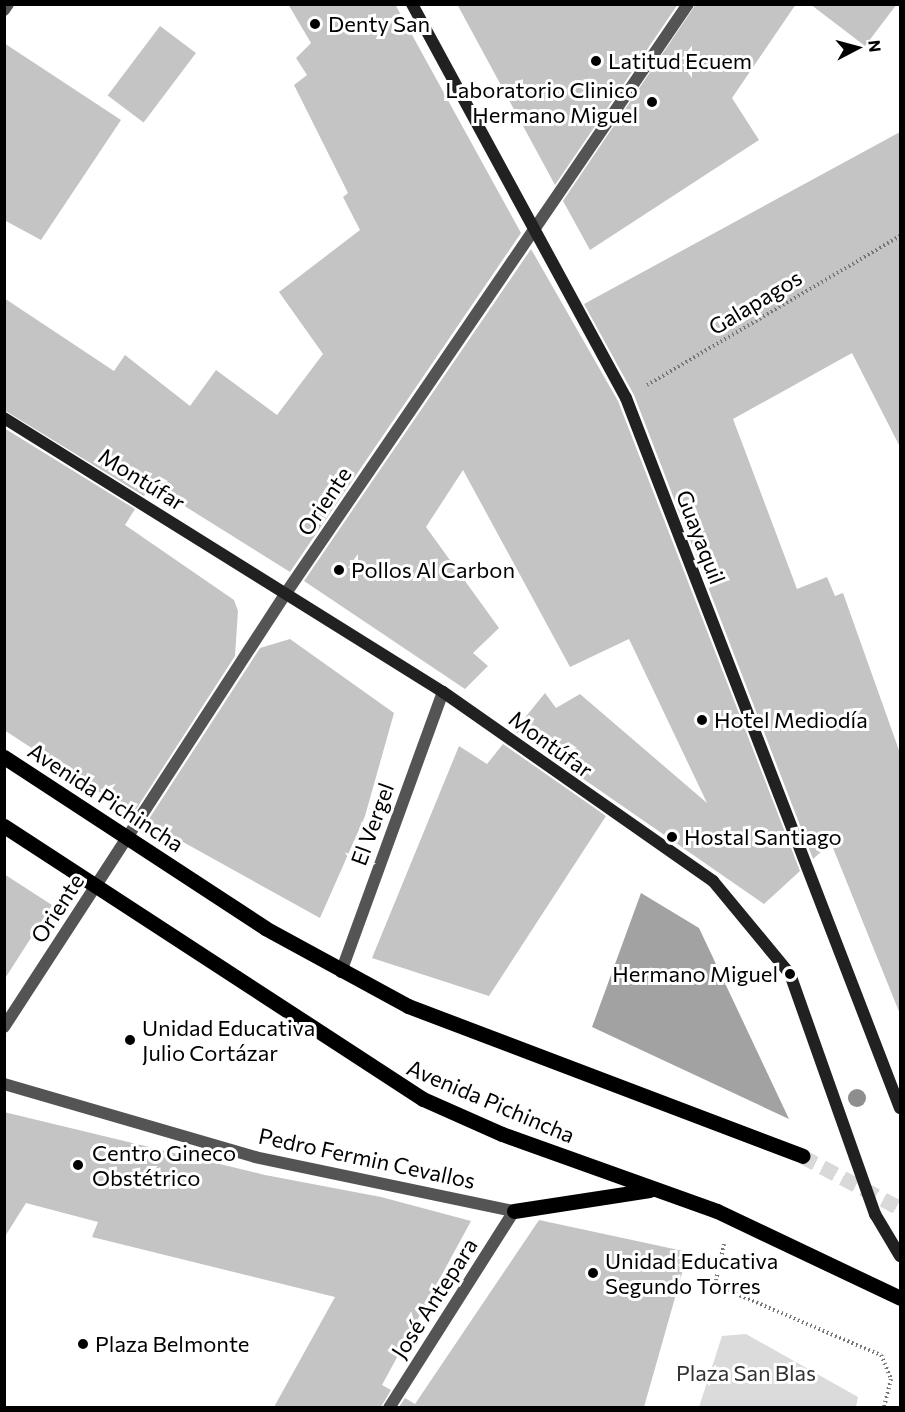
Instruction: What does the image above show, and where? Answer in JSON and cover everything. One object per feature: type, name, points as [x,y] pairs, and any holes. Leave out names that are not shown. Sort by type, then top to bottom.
[{"type":"main road","name":"Avenida Pichincha","points":[[4,757],[265,928],[341,972],[491,1042],[802,1156]]},
{"type":"main road","name":"Avenida Pichincha","points":[[4,826],[248,988],[423,1100],[652,1190],[730,1216],[900,1298]]},
{"type":"main road","points":[[514,1211],[652,1190]]},
{"type":"street","points":[[4,10],[8,4]]},
{"type":"street","name":"Guayaquil","points":[[412,4],[626,398],[900,1108]]},
{"type":"street","name":"Oriente","points":[[4,1027],[286,593],[536,230],[688,4]]},
{"type":"street","name":"Montúfar","points":[[4,418],[443,692],[713,881],[790,974],[875,1214],[900,1256]]},
{"type":"street","name":"El Vergel","points":[[341,972],[443,692]]},
{"type":"street","name":"Pedro Fermin Cevallos","points":[[4,1084],[255,1157],[514,1211]]},
{"type":"street","name":"José Antepara","points":[[389,1407],[514,1211]]},
{"type":"path","name":"Galapagos","points":[[626,398],[900,236]]},
{"type":"path","points":[[730,1216],[715,1285],[881,1355],[891,1379],[884,1407]]},
{"type":"green space","name":"Plaza San Blas","points":[[746,1334],[858,1397],[856,1407],[699,1407],[722,1336]]},
{"type":"shaded area","points":[[641,893],[699,928],[789,1119],[592,1027]]},
{"type":"building","points":[[288,4],[395,4],[521,233],[290,572],[151,485],[144,496],[4,410],[4,298],[114,371],[125,355],[190,406],[216,370],[277,415],[323,354],[279,292],[360,230],[343,197],[348,193],[294,85],[307,75],[296,58],[311,43]]},
{"type":"building","points":[[457,4],[678,4],[555,185]]},
{"type":"building","points":[[696,4],[796,4],[732,98],[759,140],[590,250],[563,201]]},
{"type":"building","points":[[810,4],[897,4],[865,46]]},
{"type":"building","points":[[160,26],[196,53],[144,123],[108,95]]},
{"type":"building","points":[[4,43],[121,120],[41,240],[4,220]]},
{"type":"building","points":[[900,132],[900,447],[852,353],[733,419],[797,589],[827,577],[835,596],[843,593],[900,753],[900,1014],[831,843],[813,859],[634,395],[584,304]]},
{"type":"building","points":[[531,249],[618,401],[800,871],[764,904],[514,731],[545,693],[556,708],[580,694],[707,803],[629,639],[570,667],[463,470],[426,527],[499,628],[473,653],[488,666],[465,689],[304,581]]},
{"type":"building","points":[[4,428],[135,509],[125,525],[234,600],[238,611],[235,656],[133,814],[4,730]]},
{"type":"building","points":[[290,639],[394,713],[365,816],[320,918],[147,822],[260,648]]},
{"type":"building","points":[[503,744],[606,816],[489,996],[372,958],[459,746],[487,764]]},
{"type":"building","points":[[4,874],[52,905],[4,980]]},
{"type":"building","points":[[4,1112],[265,1175],[381,1197],[471,1221],[382,1385],[391,1390],[381,1407],[274,1407],[335,1297],[92,1237],[98,1222],[26,1203],[4,1238]]},
{"type":"building","points":[[539,1220],[688,1252],[644,1407],[399,1407],[405,1398],[415,1404]]},
{"type":"tunnel","points":[[802,1156],[900,1208]]},
{"type":"place","name":"Denty San","points":[[315,24]]},
{"type":"place","name":"Latitud Ecuem","points":[[596,61]]},
{"type":"place","name":"Laboratorio Clinico Hermano Miguel","points":[[652,102]]},
{"type":"place","name":"Pollos Al Carbon","points":[[339,570]]},
{"type":"place","name":"Hotel Mediodía","points":[[702,720]]},
{"type":"place","name":"Hostal Santiago","points":[[672,837]]},
{"type":"place","name":"Hermano Miguel","points":[[790,974]]},
{"type":"place","name":"Unidad Educativa Julio Cortázar","points":[[130,1040]]},
{"type":"place","name":"Centro Gineco Obstétrico","points":[[78,1165]]},
{"type":"place","name":"Unidad Educativa Segundo Torres","points":[[593,1273]]},
{"type":"place","name":"Plaza Belmonte","points":[[83,1344]]}]
